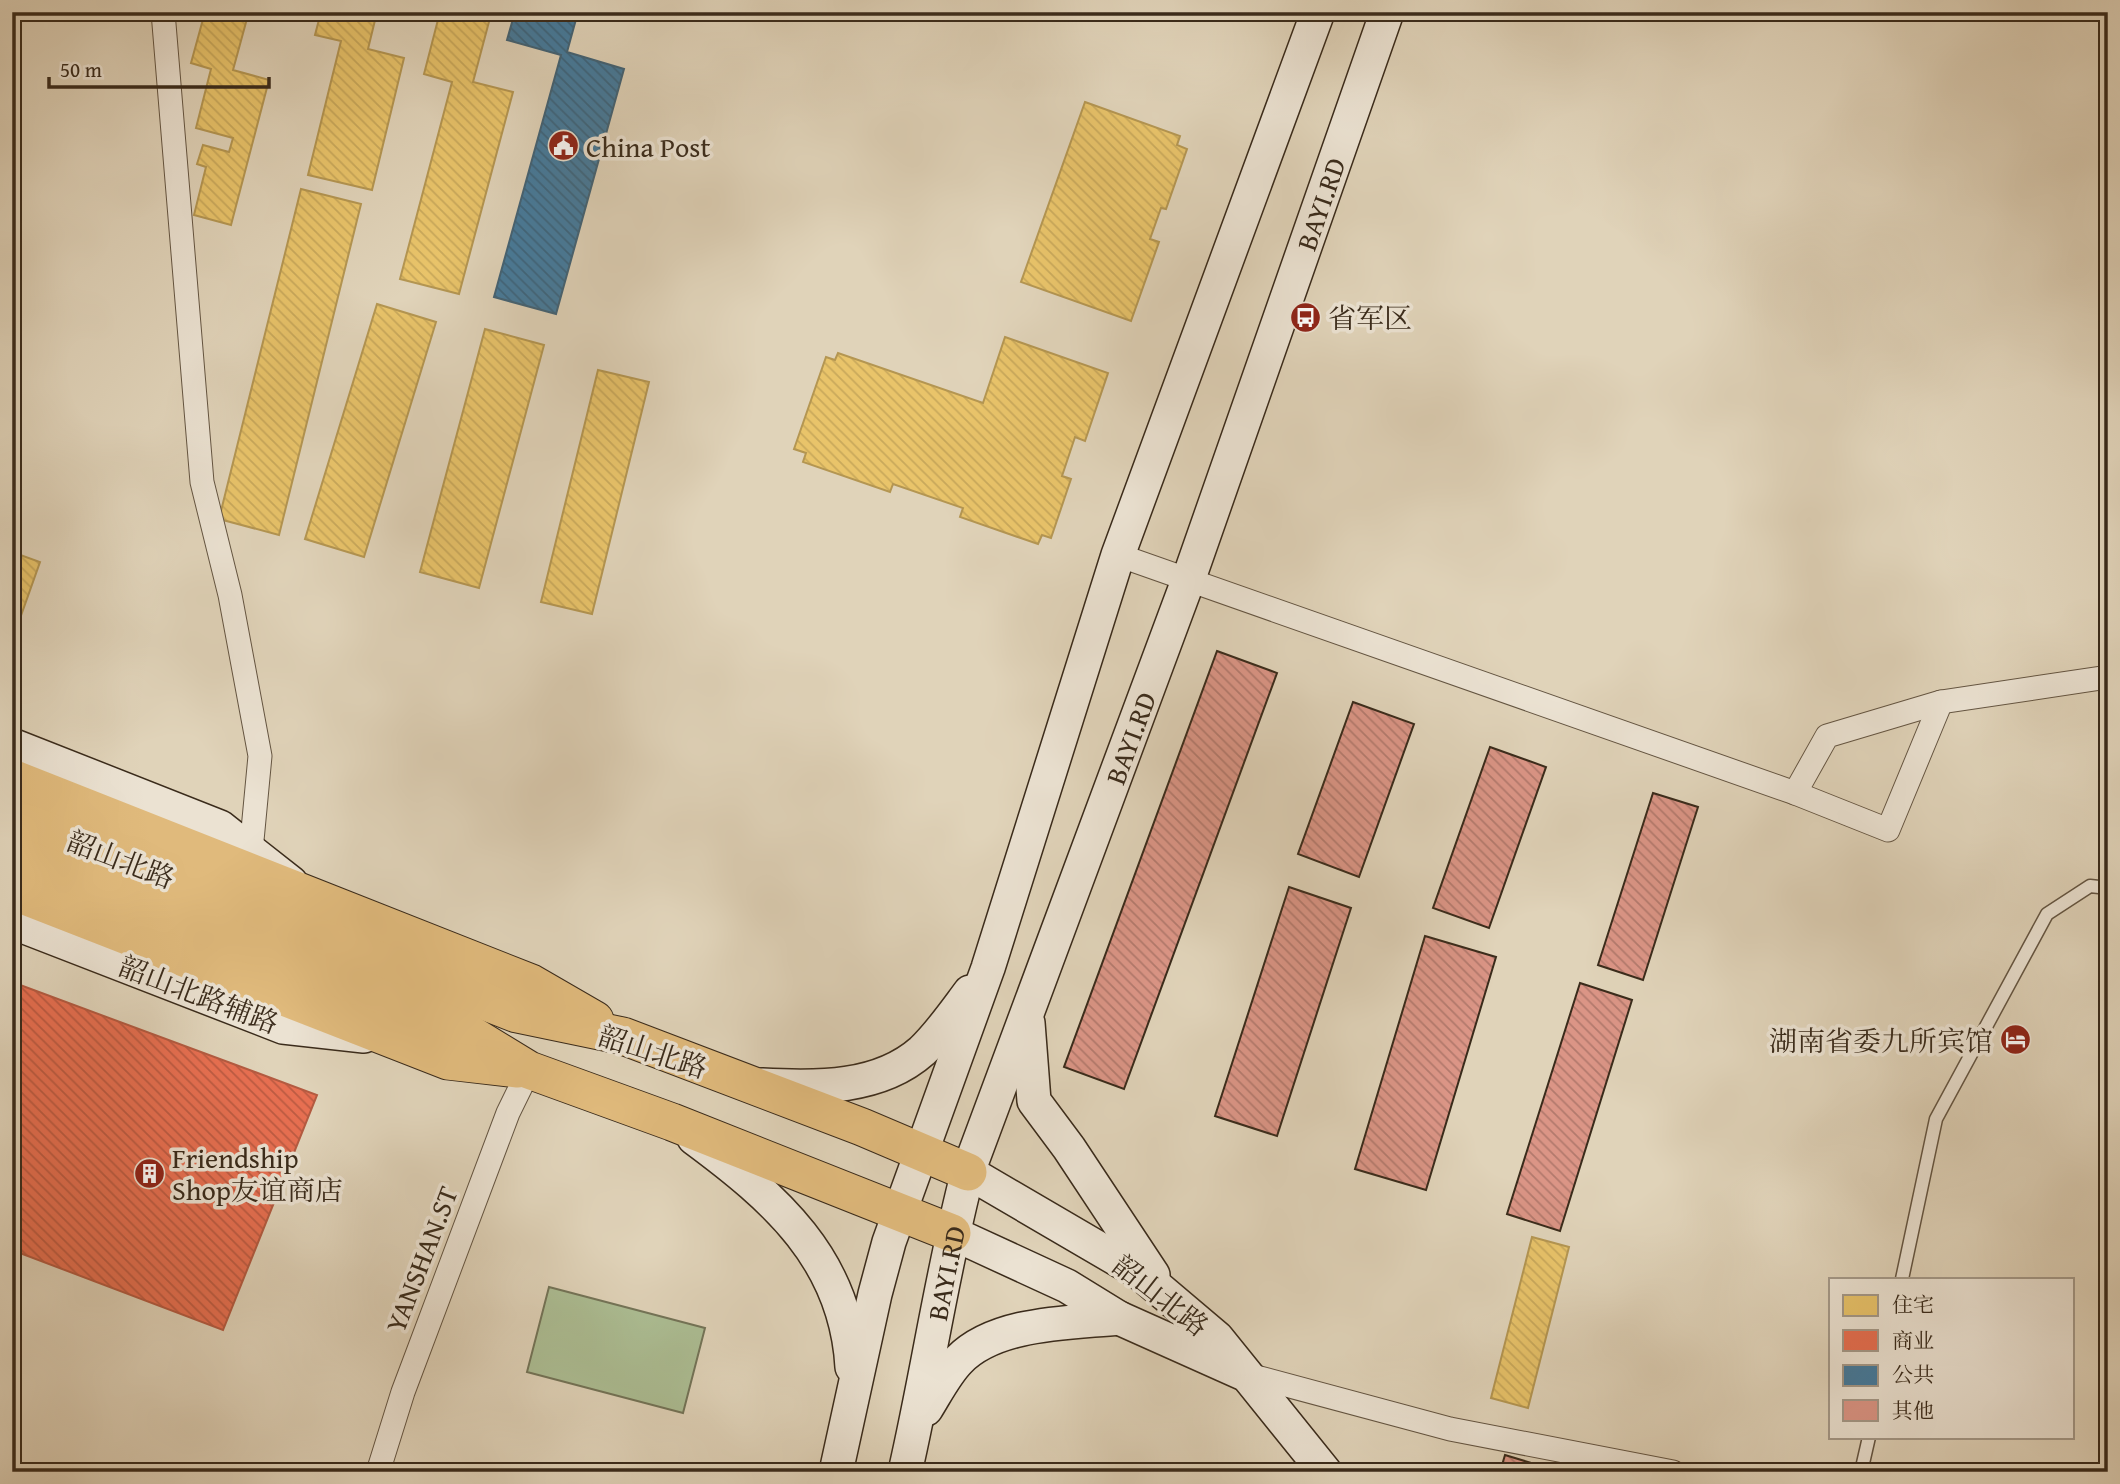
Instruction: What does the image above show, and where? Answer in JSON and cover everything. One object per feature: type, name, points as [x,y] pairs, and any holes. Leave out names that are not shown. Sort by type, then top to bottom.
[{"type":"main road","name":"BAYI.RD","points":[[836,1472],[875,1294],[900,1212],[988,968],[1118,555],[1318,12]]},
{"type":"main road","name":"BAYI.RD","points":[[905,1472],[952,1233],[968,1172],[1189,578],[1387,12]]},
{"type":"main road","points":[[12,745],[220,827],[302,891]]},
{"type":"main road","points":[[12,778],[531,983],[623,1036]]},
{"type":"main road","name":"韶山北路","points":[[12,817],[517,1014],[623,1036],[968,1172],[1139,1272],[1166,1294],[1217,1338],[1325,1472]]},
{"type":"main road","name":"韶山北路","points":[[12,853],[462,1030],[529,1070],[672,1122],[952,1233],[1067,1286],[1119,1318],[1245,1374]]},
{"type":"main road","points":[[12,891],[448,1061],[529,1070]]},
{"type":"main road","name":"韶山北路辅路","points":[[12,922],[283,1027],[392,1039]]},
{"type":"main road","points":[[748,1084],[823,1086],[874,1079],[901,1067],[923,1050],[988,968]]},
{"type":"main road","points":[[1027,1013],[1034,1101],[1069,1148],[1166,1294]]},
{"type":"main road","points":[[672,1122],[762,1193],[804,1236],[839,1299],[852,1364],[851,1402]]},
{"type":"main road","points":[[916,1422],[960,1359],[988,1341],[1017,1329],[1119,1318]]},
{"type":"street","points":[[163,12],[202,482],[230,595],[260,756],[251,851]]},
{"type":"street","points":[[1118,555],[1795,793],[1888,830],[1941,702]]},
{"type":"street","points":[[1795,793],[1827,736],[1941,702],[2108,677]]},
{"type":"street","name":"YANSHAN.ST","points":[[378,1472],[403,1392],[508,1113],[529,1070]]},
{"type":"street","points":[[1245,1374],[1450,1429],[1673,1472]]},
{"type":"lane","points":[[1902,1278],[1936,1119],[2046,914],[2091,886],[2108,888]]},
{"type":"lane","points":[[1861,1472],[1869,1438]]},
{"type":"green space","points":[[549,1287],[705,1328],[683,1413],[527,1372]]},
{"type":"building: 住宅","points":[[205,12],[237,12],[248,15],[233,70],[269,80],[231,225],[194,215],[206,167],[197,164],[203,145],[229,152],[233,138],[196,128],[211,69],[191,63]]},
{"type":"building: 住宅","points":[[321,12],[377,12],[368,49],[404,58],[372,190],[308,175],[341,41],[315,35]]},
{"type":"building: 住宅","points":[[440,12],[469,12],[490,18],[473,82],[513,92],[459,294],[400,279],[452,82],[424,74]]},
{"type":"building: 住宅","points":[[1085,102],[1180,136],[1177,145],[1187,149],[1166,209],[1161,208],[1150,239],[1159,242],[1131,321],[1021,282]]},
{"type":"building: 住宅","points":[[301,189],[361,204],[279,535],[219,519]]},
{"type":"building: 住宅","points":[[377,304],[436,322],[364,557],[305,539]]},
{"type":"building: 住宅","points":[[485,329],[544,345],[479,588],[420,572]]},
{"type":"building: 住宅","points":[[1005,337],[1108,373],[1085,441],[1075,437],[1062,476],[1071,479],[1051,538],[1042,535],[1038,544],[960,517],[963,508],[893,484],[890,492],[803,462],[806,453],[794,449],[826,357],[835,360],[838,353],[983,403]]},
{"type":"building: 住宅","points":[[598,370],[649,382],[592,614],[541,602]]},
{"type":"building: 住宅","points":[[12,552],[40,562],[12,641]]},
{"type":"building: 住宅","points":[[1532,1237],[1569,1247],[1528,1408],[1491,1398]]},
{"type":"building: 商业","name":"Friendship Shop友谊商店","points":[[12,982],[317,1095],[223,1330],[12,1250]]},
{"type":"building: 公共","points":[[515,12],[578,12],[567,52],[624,69],[556,314],[494,297],[561,55],[507,40]]},
{"type":"building: 其他","points":[[1217,651],[1277,673],[1124,1089],[1064,1067]]},
{"type":"building: 其他","points":[[1353,702],[1414,724],[1359,877],[1298,854]]},
{"type":"building: 其他","points":[[1490,747],[1546,767],[1489,928],[1433,908]]},
{"type":"building: 其他","points":[[1653,793],[1698,807],[1643,980],[1598,965]]},
{"type":"building: 其他","points":[[1289,887],[1351,908],[1277,1136],[1215,1116]]},
{"type":"building: 其他","points":[[1425,936],[1496,957],[1426,1190],[1355,1169]]},
{"type":"building: 其他","points":[[1580,983],[1632,1000],[1560,1231],[1507,1214]]},
{"type":"building: 其他","points":[[1505,1455],[1561,1472],[1500,1472]]},
{"type":"place","name":"China Post","points":[[563,146]]},
{"type":"place","name":"省军区","points":[[1305,317]]},
{"type":"place","name":"湖南省委九所宾馆","points":[[2016,1040]]},
{"type":"place","name":"Friendship Shop友谊商店","points":[[149,1173]]}]
